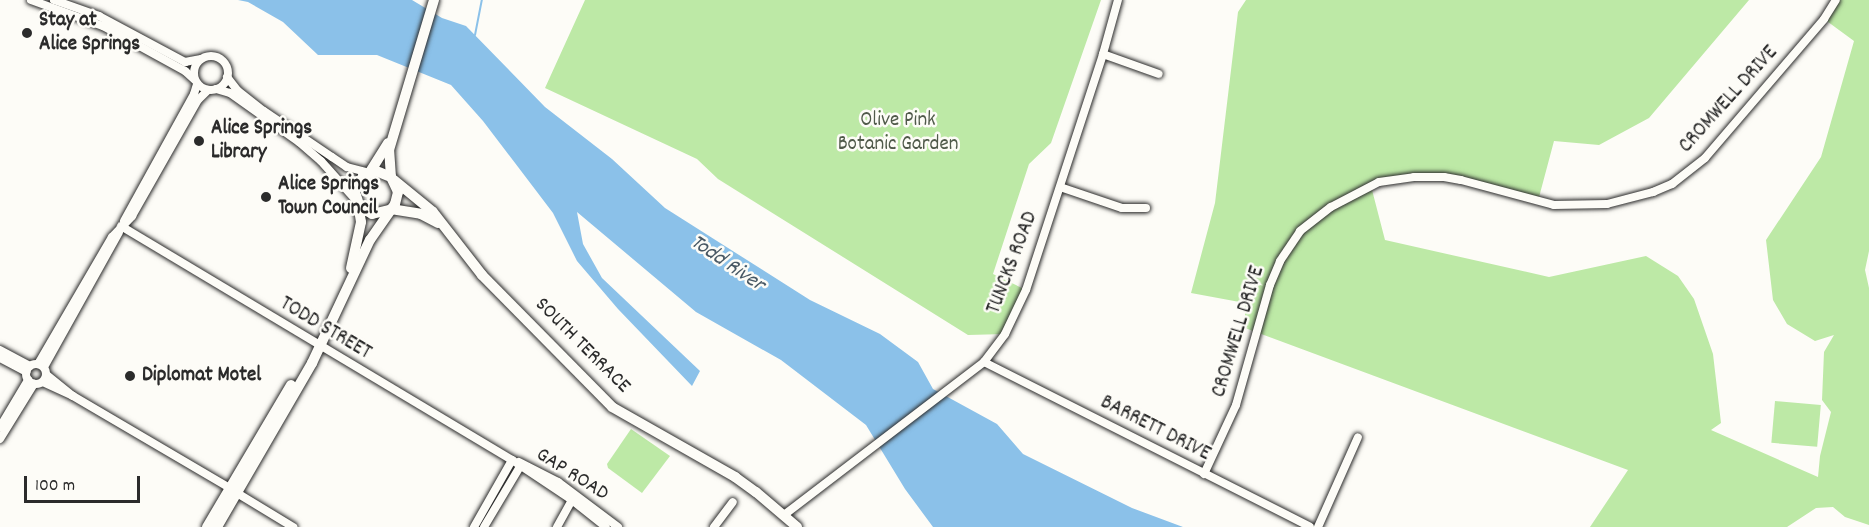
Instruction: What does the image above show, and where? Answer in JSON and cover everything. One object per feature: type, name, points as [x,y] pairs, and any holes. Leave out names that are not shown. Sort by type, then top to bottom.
[{"type":"main road","points":[[207,527],[234,490],[312,363],[318,346],[370,240],[398,192],[388,159],[434,0]]},
{"type":"main road","points":[[340,303],[361,222],[356,186],[370,173],[394,133]]},
{"type":"main road","points":[[370,173],[381,172],[393,179]]},
{"type":"main road","name":"SOUTH TERRACE","points":[[393,179],[433,212],[482,275],[612,407],[735,477],[784,514],[797,527]]},
{"type":"main road","points":[[357,202],[372,214],[390,209]]},
{"type":"main road","name":"SOUTH TERRACE","points":[[390,209],[421,213],[448,230]]},
{"type":"main road","points":[[217,527],[234,490]]},
{"type":"street","points":[[31,0],[103,26],[185,71],[196,82],[212,90],[230,93],[299,142],[321,161],[357,202]]},
{"type":"street","points":[[54,0],[99,16],[185,62],[213,55],[222,59],[227,68],[227,77],[238,91],[335,160],[347,167],[370,173]]},
{"type":"street","name":"TUNCKS ROAD","points":[[784,514],[984,362],[1005,334],[1018,309],[1060,187],[1104,54],[1118,0]]},
{"type":"street","name":"CROMWELL DRIVE","points":[[1204,474],[1236,405],[1268,294],[1280,261],[1300,231],[1331,207],[1379,182],[1414,177],[1444,177],[1461,180],[1554,205],[1607,204],[1653,192],[1680,178],[1711,152],[1824,19],[1836,0]]},
{"type":"street","points":[[1104,54],[1159,74]]},
{"type":"street","points":[[0,439],[116,240],[195,94],[194,66],[200,59]]},
{"type":"street","points":[[122,226],[132,216],[198,100],[227,77]]},
{"type":"street","points":[[1060,187],[1122,208],[1146,208]]},
{"type":"street","name":"TODD STREET","points":[[122,226],[318,346],[512,460]]},
{"type":"street","points":[[0,350],[36,374],[293,527]]},
{"type":"street","points":[[0,358],[36,374]]},
{"type":"street","name":"BARRETT DRIVE","points":[[984,362],[1310,527]]},
{"type":"street","points":[[0,427],[36,374]]},
{"type":"street","points":[[1318,527],[1358,437]]},
{"type":"street","points":[[474,527],[512,460]]},
{"type":"street","name":"GAP ROAD","points":[[512,460],[572,500],[606,527]]},
{"type":"street","points":[[484,527],[520,465]]},
{"type":"street","name":"GAP ROAD","points":[[520,465],[558,482],[618,527]]},
{"type":"street","points":[[557,527],[572,500]]},
{"type":"street","points":[[714,527],[733,502]]},
{"type":"green space","name":"Olive Pink Botanic Garden","points":[[585,0],[1101,0],[1051,143],[1029,164],[993,274],[1026,290],[1005,334],[968,335],[718,179],[697,159],[545,88]]},
{"type":"green space","points":[[1246,0],[1749,0],[1649,118],[1599,145],[1554,141],[1538,201],[1444,177],[1371,186],[1385,240],[1549,277],[1646,256],[1678,276],[1694,299],[1713,354],[1721,423],[1711,430],[1818,477],[1820,456],[1831,412],[1822,400],[1824,352],[1834,335],[1815,341],[1787,324],[1773,300],[1766,240],[1821,157],[1854,41],[1824,19],[1836,0],[1869,0],[1869,251],[1865,270],[1869,288],[1869,525],[1845,517],[1833,507],[1816,508],[1787,527],[1590,527],[1628,470],[1245,328],[1245,303],[1191,293],[1215,203],[1238,12]]},
{"type":"green space","points":[[1775,401],[1821,405],[1817,447],[1771,443]]},
{"type":"green space","points":[[631,429],[670,456],[642,493],[608,468],[607,464]]},
{"type":"water","name":"Todd River","points":[[238,0],[412,0],[442,18],[466,26],[545,107],[612,159],[665,208],[810,300],[880,334],[918,362],[933,389],[997,424],[1023,454],[1132,508],[1183,527],[933,527],[905,489],[866,425],[781,360],[696,312],[577,212],[583,244],[602,278],[700,371],[692,386],[618,309],[577,261],[553,213],[483,121],[451,85],[377,55],[318,55],[283,22],[248,2]]},
{"type":"waterway","points":[[475,35],[482,0]]},
{"type":"place","name":"Stay at Alice Springs","points":[[27,33]]},
{"type":"place","name":"Alice Springs Library","points":[[199,141]]},
{"type":"place","name":"Alice Springs Town Council","points":[[266,197]]},
{"type":"place","name":"Diplomat Motel","points":[[130,376]]}]
